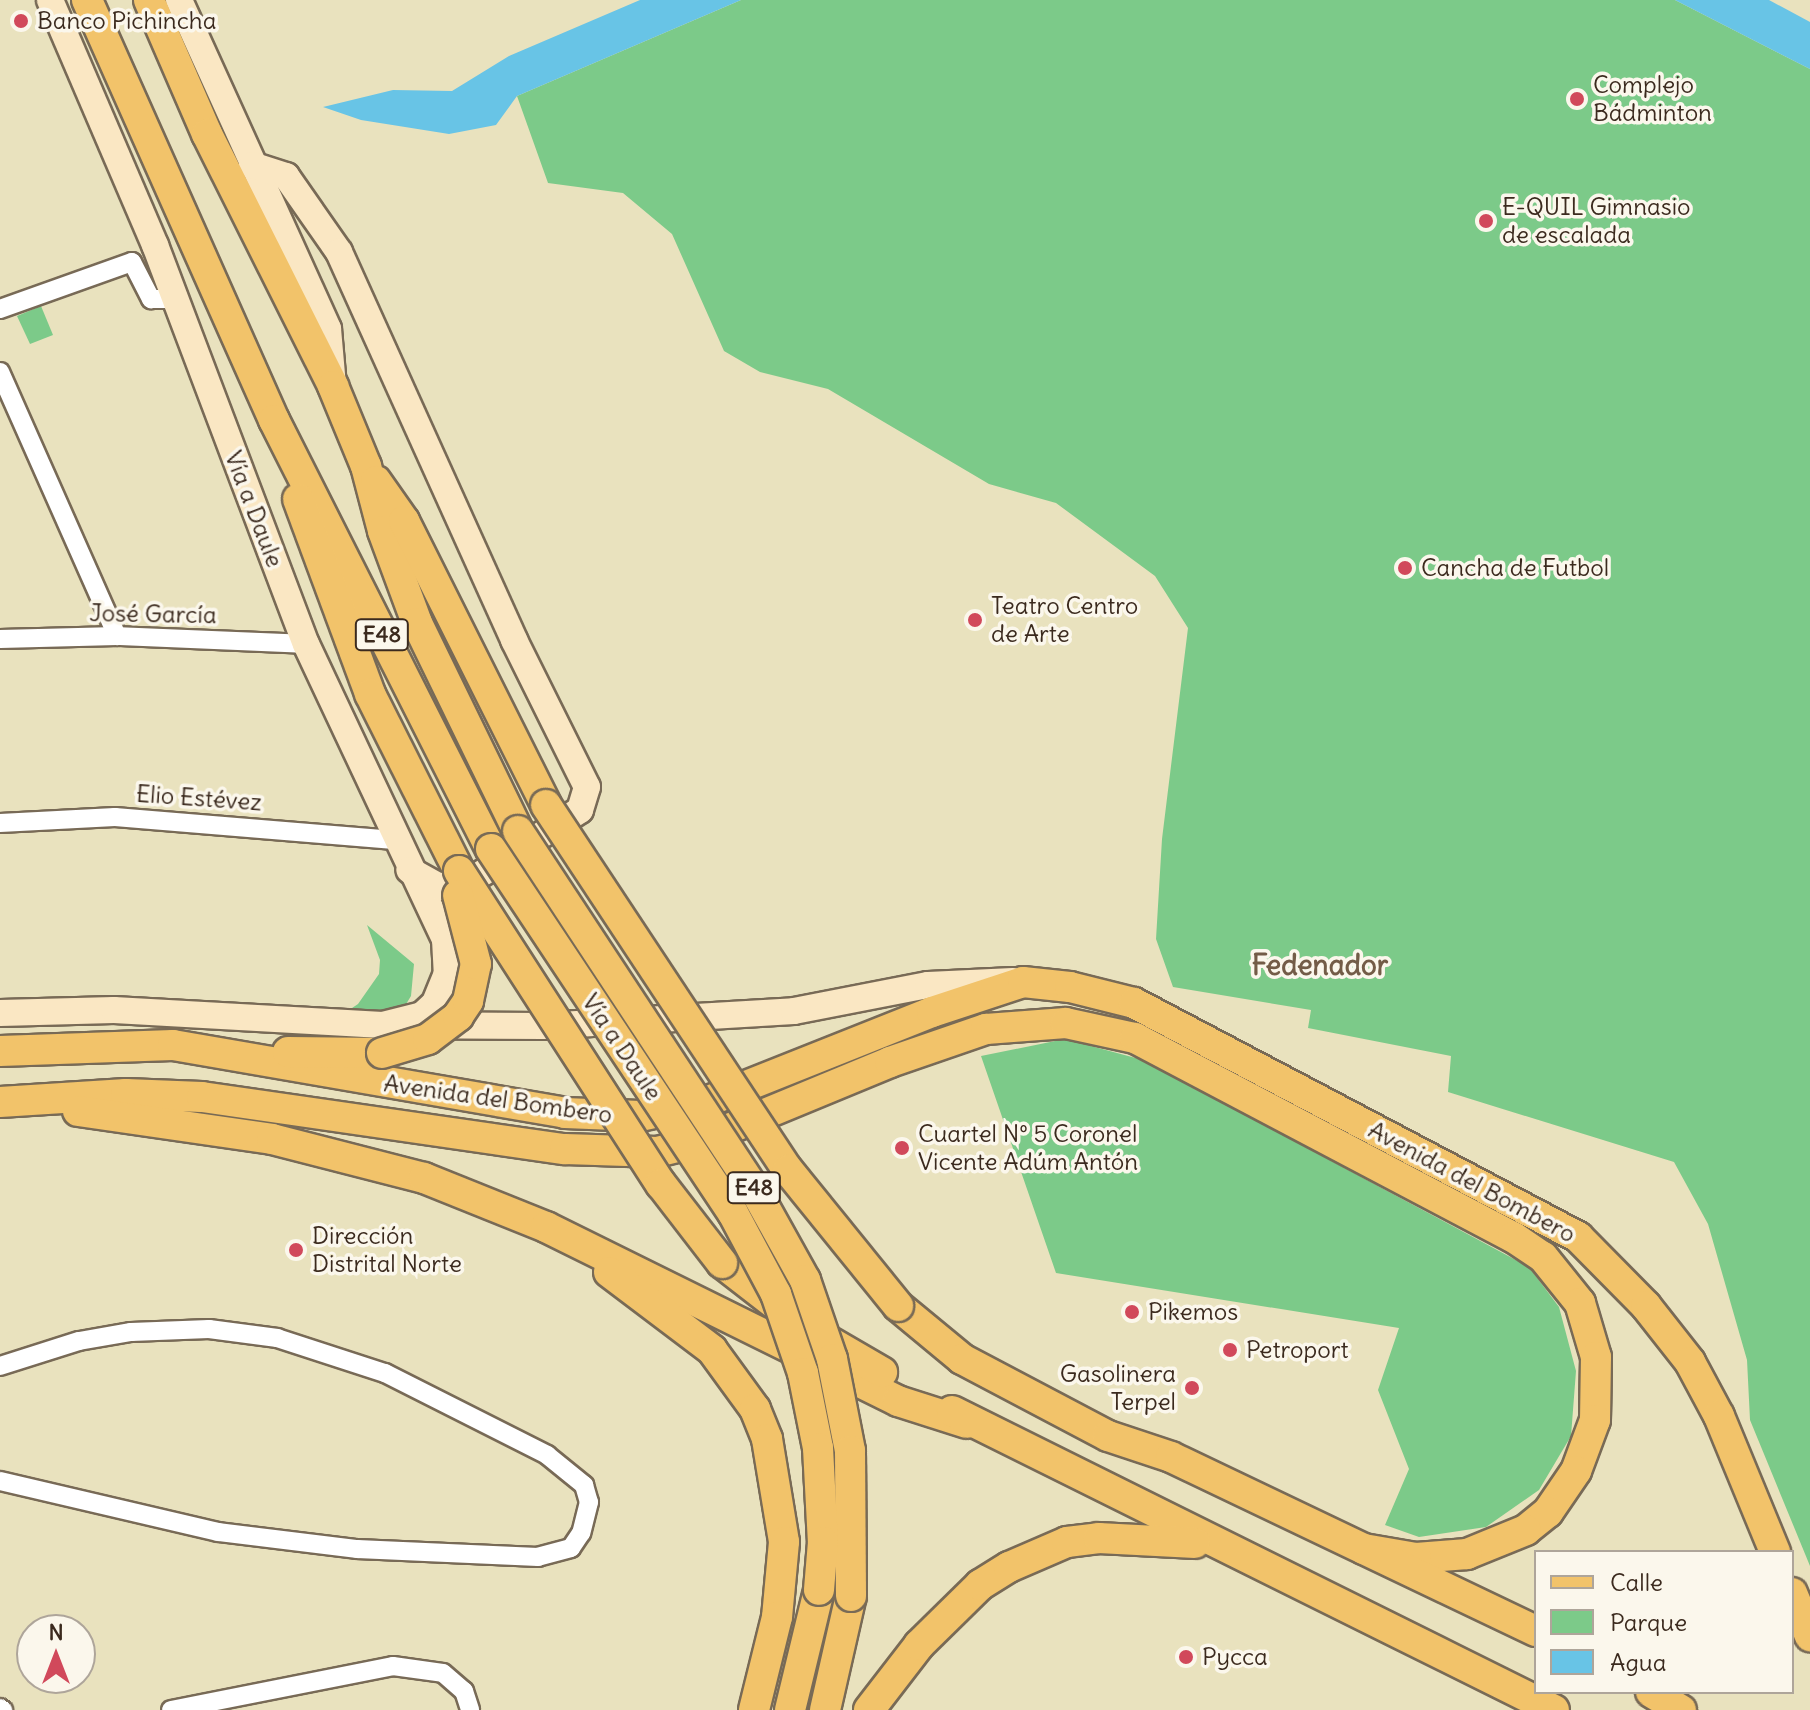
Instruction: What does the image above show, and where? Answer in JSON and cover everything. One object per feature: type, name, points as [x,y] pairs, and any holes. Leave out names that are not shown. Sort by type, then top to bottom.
[{"type":"main road","name":"Vía a Daule","points":[[50,0],[175,299],[306,644],[394,840],[445,939],[447,973],[435,1003],[422,1015],[382,1039]]},
{"type":"main road","name":"Vía a Daule","points":[[87,0],[274,420],[491,849],[733,1213],[776,1294],[803,1373],[818,1448],[823,1542],[819,1590],[790,1710]]},
{"type":"main road","name":"Vía a Daule","points":[[149,0],[207,134],[333,386],[366,466],[383,531],[417,623],[518,831],[756,1192],[805,1280],[832,1359],[850,1451],[851,1596],[825,1710]]},
{"type":"main road","name":"Vía a Daule","points":[[179,0],[328,329],[333,386]]},
{"type":"main road","points":[[252,165],[286,176],[339,252],[514,640],[587,787],[580,810],[475,878],[440,887],[409,870]]},
{"type":"main road","name":"Vía a Daule","points":[[274,420],[317,559],[370,694],[454,873],[661,1184],[722,1263],[806,1328],[967,1423]]},
{"type":"main road","name":"Vía a Daule","points":[[366,466],[404,521],[546,805],[788,1170],[898,1306],[962,1359],[1108,1436],[1171,1457],[1534,1630]]},
{"type":"main road","points":[[173,1045],[356,1056],[382,1039],[428,1039],[468,1001],[476,964],[454,873]]},
{"type":"main road","name":"Avenida del Bombero","points":[[0,1013],[114,1010],[382,1039],[543,1026],[740,1016],[955,981],[1023,982],[1070,987],[1165,1017],[1578,1237],[1646,1306],[1690,1362],[1719,1416],[1774,1550]]},
{"type":"main road","name":"Avenida del Bombero","points":[[0,1051],[173,1045],[565,1113],[640,1116],[706,1102],[932,1012],[1023,982]]},
{"type":"main road","points":[[0,1102],[126,1094],[202,1097],[565,1149],[657,1152],[697,1142],[890,1062],[986,1029],[1066,1023],[1135,1038],[1513,1237],[1543,1257],[1580,1303],[1596,1357],[1595,1420],[1576,1471],[1548,1512],[1526,1530],[1467,1554],[1416,1558],[1364,1549]]},
{"type":"main road","points":[[0,1102],[143,1118],[343,1154],[491,1202],[898,1401],[967,1423],[1554,1710]]},
{"type":"main road","points":[[546,1227],[702,1341],[755,1409],[775,1464],[784,1542],[777,1617],[754,1710]]},
{"type":"main road","points":[[869,1710],[919,1645],[980,1585],[1038,1552],[1067,1542],[1130,1537],[1216,1546]]},
{"type":"main road","points":[[1794,1598],[1810,1636]]},
{"type":"main road","points":[[1654,1694],[1681,1710]]},
{"type":"street","points":[[0,309],[132,262],[151,299],[175,299]]},
{"type":"street","points":[[0,372],[117,636]]},
{"type":"street","name":"José García","points":[[0,639],[117,636],[306,644]]},
{"type":"street","name":"Elio Estévez","points":[[0,823],[115,817],[394,840]]},
{"type":"street","points":[[0,1366],[79,1341],[131,1332],[209,1329],[277,1338],[385,1373],[547,1455],[584,1485],[589,1502],[581,1533],[571,1548],[538,1557],[357,1549],[218,1532],[0,1481]]},
{"type":"street","points":[[171,1710],[393,1666],[443,1673],[464,1691],[470,1710]]},
{"type":"green space","points":[[741,0],[1675,0],[1810,69],[1810,1566],[1750,1420],[1747,1360],[1708,1224],[1674,1162],[1448,1092],[1451,1056],[1308,1028],[1311,1010],[1173,987],[1156,939],[1162,839],[1188,628],[1155,576],[1056,503],[989,484],[828,389],[760,372],[724,351],[672,234],[623,193],[548,183],[517,96]]},
{"type":"green space","points":[[41,306],[53,335],[30,344],[17,316]]},
{"type":"green space","points":[[367,925],[414,964],[411,996],[397,1019],[340,1016],[358,1004],[379,974],[380,960]]},
{"type":"green space","points":[[1065,1039],[1143,1060],[1529,1267],[1559,1307],[1576,1371],[1571,1436],[1539,1490],[1486,1527],[1419,1537],[1385,1525],[1409,1469],[1378,1390],[1399,1328],[1056,1273],[981,1056]]},
{"type":"water","points":[[640,0],[741,0],[517,96],[496,125],[449,134],[361,120],[323,107],[393,90],[452,91],[509,56]]},
{"type":"water","points":[[1675,0],[1769,0],[1810,22],[1810,69]]},
{"type":"place","name":"Banco Pichincha","points":[[21,21]]},
{"type":"place","name":"Complejo Bádminton","points":[[1577,99]]},
{"type":"place","name":"E-QUIL Gimnasio de escalada","points":[[1486,221]]},
{"type":"place","name":"Cancha de Futbol","points":[[1405,568]]},
{"type":"place","name":"Teatro Centro de Arte","points":[[975,620]]},
{"type":"place","name":"Cuartel Nº 5 Coronel Vicente Adúm Antón","points":[[902,1148]]},
{"type":"place","name":"Dirección Distrital Norte","points":[[296,1250]]},
{"type":"place","name":"Pikemos","points":[[1132,1312]]},
{"type":"place","name":"Petroport","points":[[1230,1350]]},
{"type":"place","name":"Gasolinera Terpel","points":[[1192,1388]]},
{"type":"place","name":"Pycca","points":[[1186,1657]]},
{"type":"district","name":"Fedenador","points":[[1320,965]]}]
